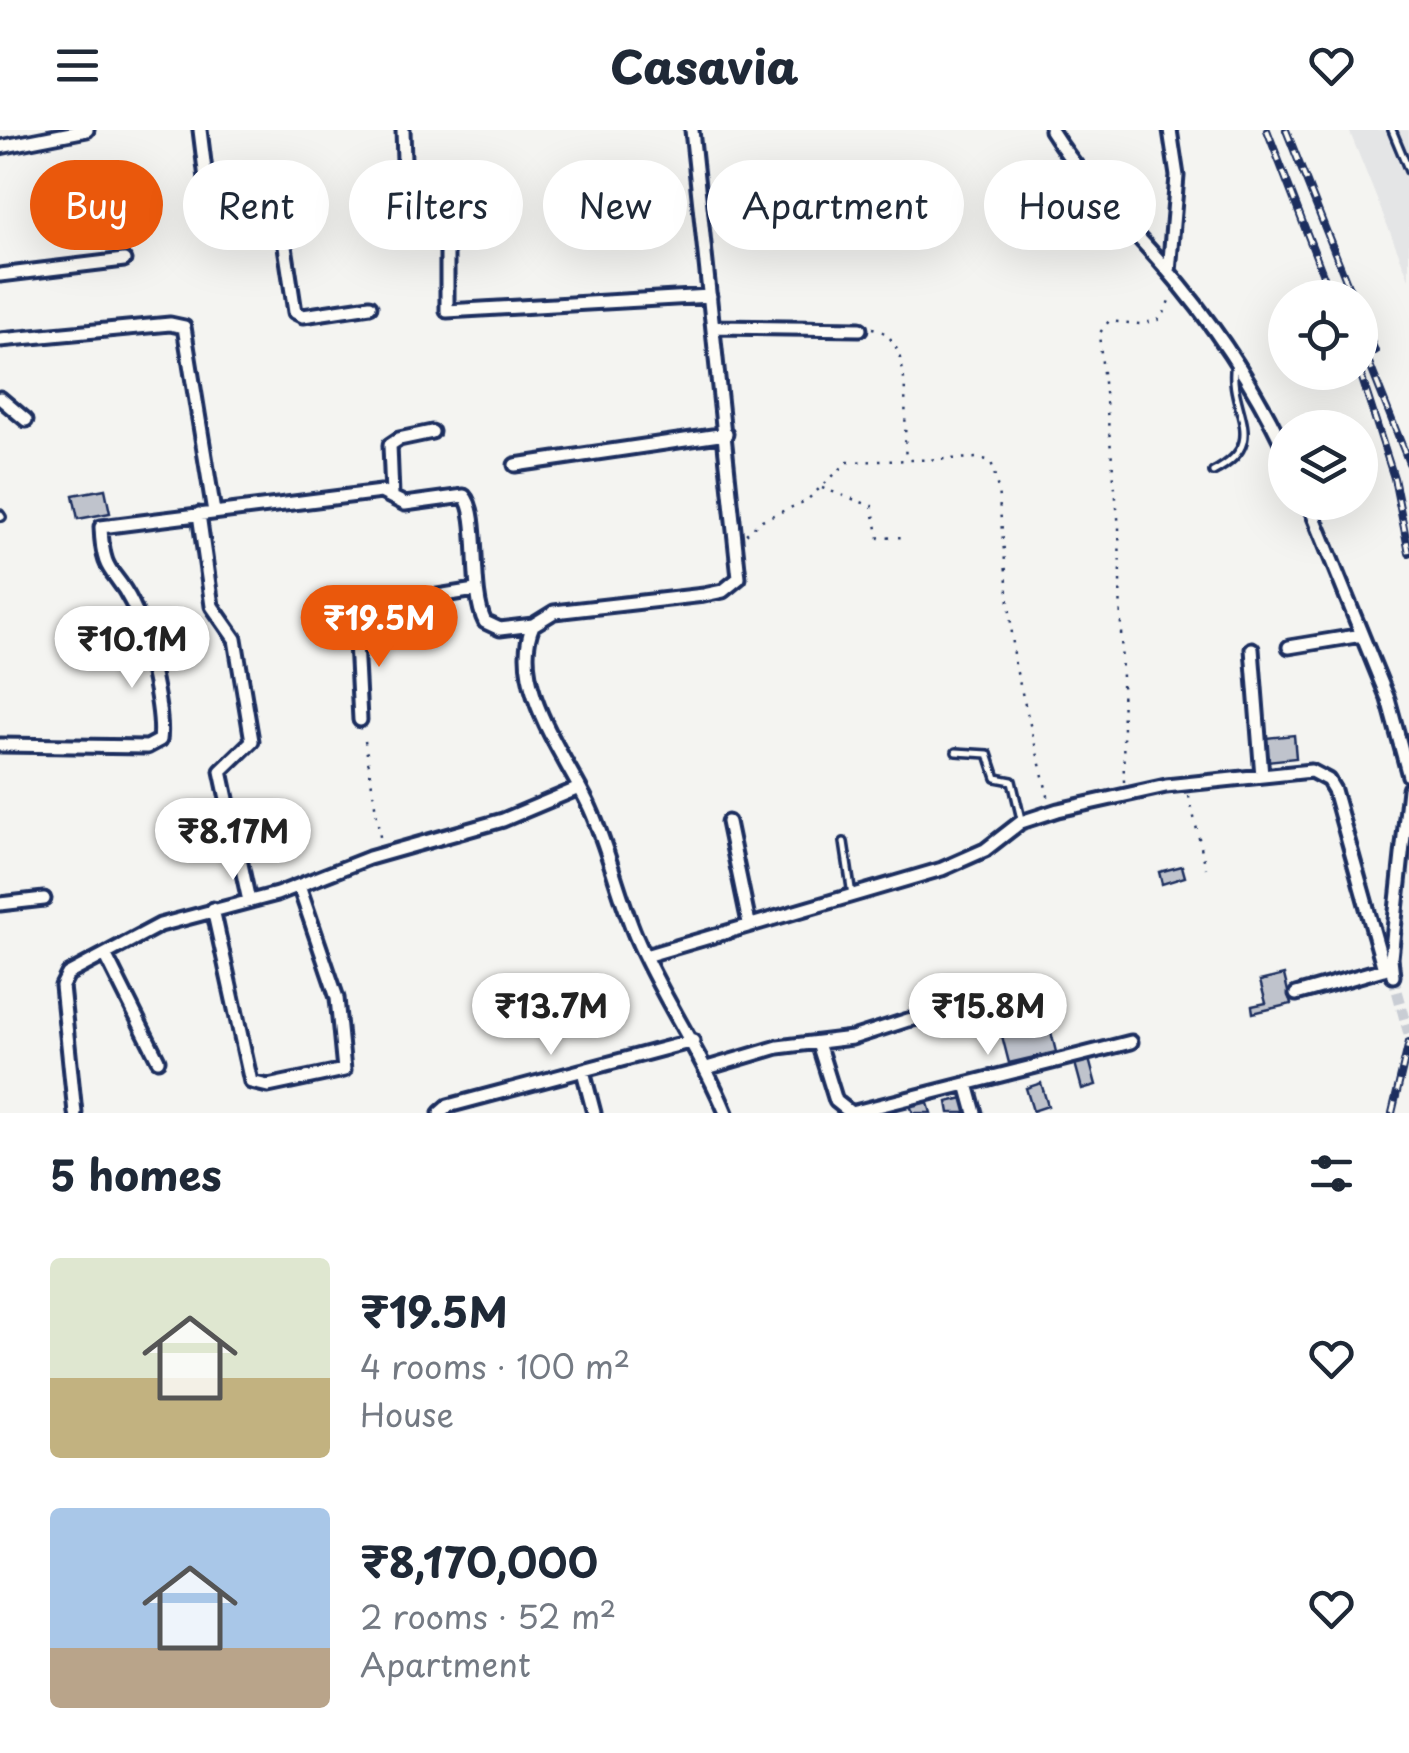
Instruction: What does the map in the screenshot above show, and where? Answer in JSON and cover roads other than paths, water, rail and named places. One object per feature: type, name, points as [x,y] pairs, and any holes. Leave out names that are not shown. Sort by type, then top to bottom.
[{"type":"street","points":[[0,147],[87,130]]},
{"type":"street","points":[[200,130],[209,203],[277,194],[295,312],[303,316],[370,306]]},
{"type":"street","points":[[404,130],[406,219],[436,228],[446,236],[447,311],[710,296]]},
{"type":"street","points":[[0,744],[147,747],[160,740],[159,714],[134,606],[106,568],[100,526],[358,494],[392,495],[405,504],[468,499],[475,590],[480,612],[492,628],[533,624],[554,612],[724,591],[739,578],[692,130]]},
{"type":"street","points":[[1051,130],[1093,190],[1172,276],[1236,360],[1268,419]]},
{"type":"street","points":[[1170,130],[1177,176],[1172,276]]},
{"type":"street","points":[[0,275],[124,260]]},
{"type":"street","points":[[0,340],[170,324],[184,327],[214,512]]},
{"type":"street","points":[[714,327],[860,328]]},
{"type":"street","points":[[0,398],[26,420]]},
{"type":"street","points":[[392,495],[390,445],[399,438],[432,432]]},
{"type":"street","points":[[516,464],[726,434]]},
{"type":"street","points":[[199,514],[214,613],[232,630],[252,720],[252,741],[222,770],[249,901]]},
{"type":"street","points":[[1315,520],[1396,722],[1409,776]]},
{"type":"street","points":[[333,625],[395,618],[419,599],[475,590]]},
{"type":"street","points":[[355,622],[360,720]]},
{"type":"street","points":[[533,624],[528,650],[539,712],[608,850],[645,956],[693,1041],[726,1113]]},
{"type":"street","points":[[1289,647],[1362,635]]},
{"type":"street","points":[[1252,649],[1262,776]]},
{"type":"street","points":[[645,956],[852,898],[968,859],[1022,822],[1052,811],[1187,784],[1311,772],[1328,780],[1342,812],[1390,971]]},
{"type":"street","points":[[75,1113],[62,986],[68,974],[160,924],[299,886],[383,854],[503,820],[579,788]]},
{"type":"street","points":[[1390,971],[1409,789]]},
{"type":"street","points":[[728,822],[749,924]]},
{"type":"street","points":[[214,909],[252,1082],[268,1086],[344,1070],[337,998],[299,886]]},
{"type":"street","points":[[0,904],[44,899]]},
{"type":"street","points":[[106,956],[158,1060]]},
{"type":"street","points":[[1296,994],[1390,971]]},
{"type":"street","points":[[706,1068],[778,1048],[818,1043],[984,1006]]},
{"type":"street","points":[[440,1113],[448,1106],[693,1041]]},
{"type":"street","points":[[818,1043],[836,1101],[851,1113],[1131,1042]]},
{"type":"street","points":[[583,1071],[594,1113]]},
{"type":"street","points":[[967,1084],[975,1113]]},
{"type":"lane","points":[[1392,130],[1409,171]]},
{"type":"lane","points":[[1212,472],[1234,460],[1243,443],[1244,417],[1233,387],[1236,360]]},
{"type":"lane","points":[[956,752],[988,754],[996,778],[1012,781],[1022,822]]},
{"type":"lane","points":[[844,842],[852,898]]},
{"type":"tunnel","points":[[1393,976],[1409,1034]]},
{"type":"railway","points":[[1267,130],[1325,280]]},
{"type":"railway","points":[[1286,130],[1346,280]]},
{"type":"railway","points":[[1378,385],[1409,463]]},
{"type":"railway","points":[[1366,390],[1394,478],[1409,553]]},
{"type":"railway","points":[[1392,1113],[1409,1042]]}]
